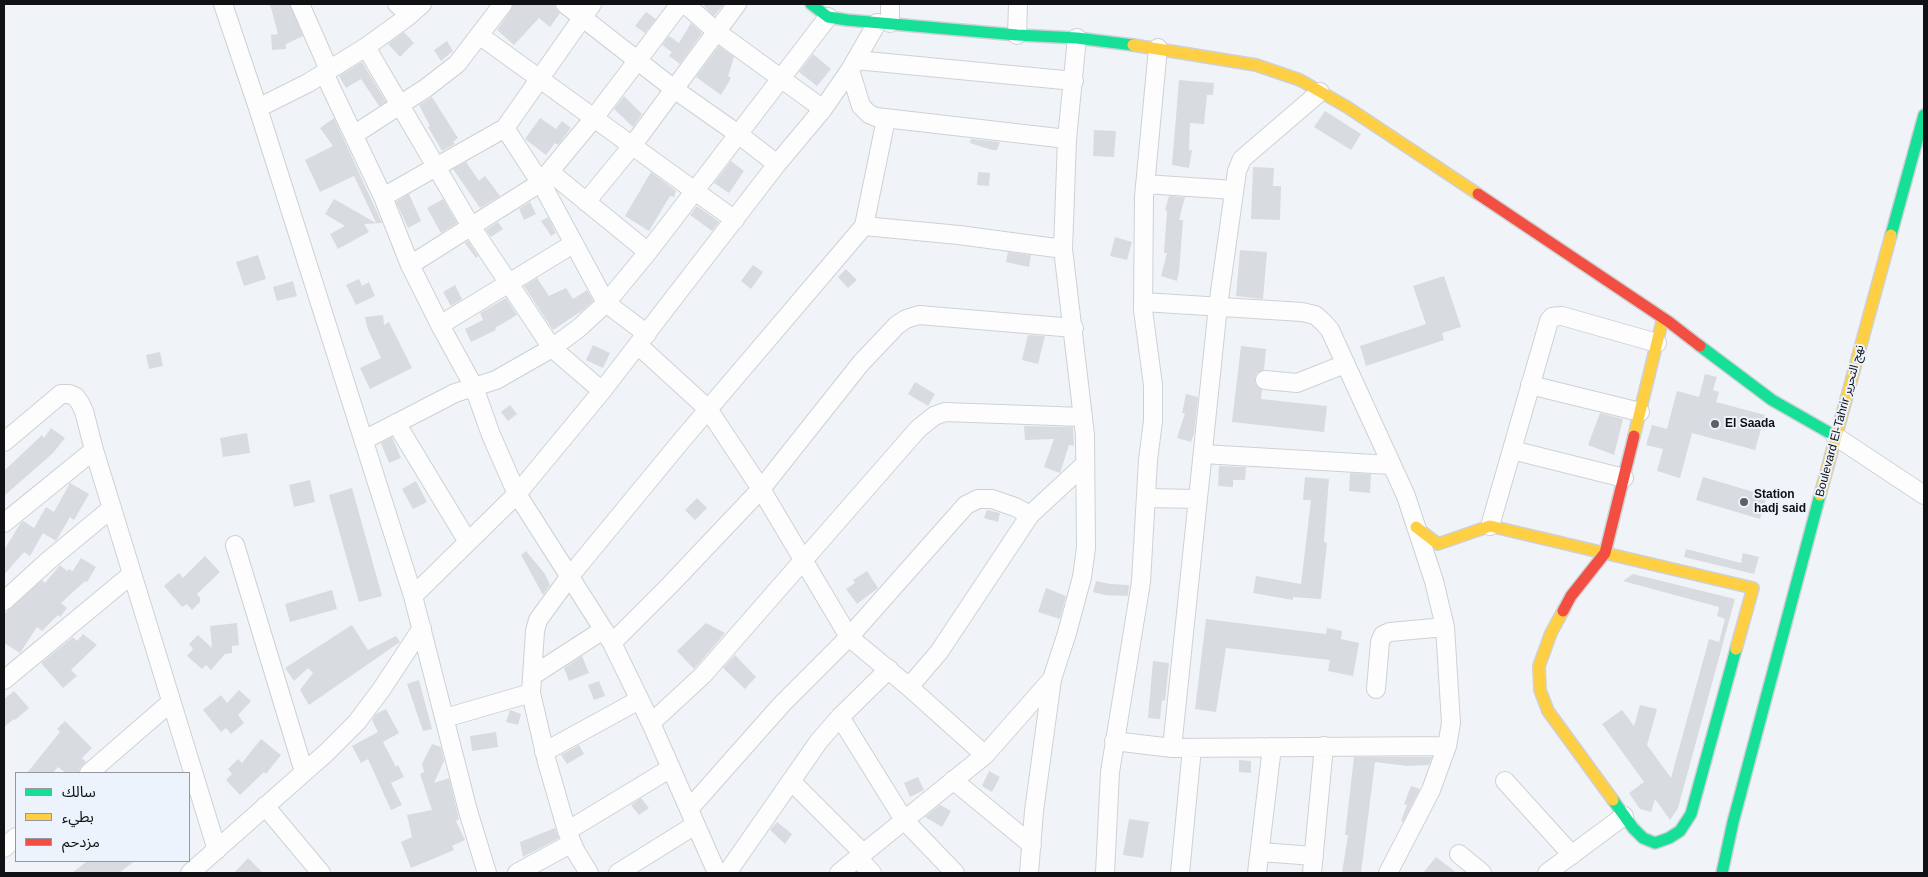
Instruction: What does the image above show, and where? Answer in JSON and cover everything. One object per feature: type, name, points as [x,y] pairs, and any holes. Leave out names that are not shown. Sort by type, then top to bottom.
[{"type":"main road","points":[[810,4],[828,17],[1017,35],[1077,38],[1158,48],[1256,65],[1300,80],[1347,107],[1663,318],[1772,400],[1835,436]]},
{"type":"main road","name":"Boulevard El-Tahrir نهج التحرير","points":[[1722,873],[1744,778],[1835,436],[1924,115]]},
{"type":"main road","points":[[1416,527],[1438,544],[1490,526],[1605,553],[1753,588],[1690,814],[1680,831],[1669,838],[1655,843],[1643,838],[1633,828],[1548,711],[1540,690],[1540,666],[1551,633],[1571,596],[1605,553],[1663,318]]},
{"type":"main road","points":[[1724,860],[1728,873]]},
{"type":"street","points":[[223,4],[258,108],[413,596],[468,811],[487,873]]},
{"type":"street","points":[[300,4],[327,72],[383,197],[410,265],[474,388],[517,494],[608,637],[651,723],[716,873]]},
{"type":"street","points":[[397,4],[416,9]]},
{"type":"street","points":[[355,134],[426,88],[457,64],[503,4]]},
{"type":"street","points":[[565,4],[587,10],[637,60],[777,164]]},
{"type":"street","points":[[410,265],[472,228],[545,178],[594,118],[680,4]]},
{"type":"street","points":[[684,4],[717,32],[822,109]]},
{"type":"street","points":[[586,202],[632,146],[737,4]]},
{"type":"street","points":[[413,596],[517,494],[602,391],[736,220],[777,164],[822,109],[883,23],[890,4]]},
{"type":"street","points":[[1017,35],[1018,4]]},
{"type":"street","points":[[258,108],[327,72],[366,47],[416,9]]},
{"type":"street","points":[[383,197],[505,128],[587,10]]},
{"type":"street","points":[[364,440],[455,393],[496,380],[552,348],[579,328],[606,303],[648,252],[828,17]]},
{"type":"street","points":[[479,35],[736,220]]},
{"type":"street","points":[[1029,873],[1034,811],[1052,679],[1068,633],[1082,577],[1086,548],[1083,417],[1074,328],[1063,249],[1067,139],[1077,38]]},
{"type":"street","points":[[366,47],[472,228],[552,348],[602,391]]},
{"type":"street","points":[[1104,873],[1110,772],[1141,582],[1148,460],[1153,421],[1153,385],[1143,302],[1145,184],[1158,48]]},
{"type":"street","points":[[853,65],[1074,81]]},
{"type":"street","points":[[853,65],[861,106],[864,111],[876,117],[1067,139]]},
{"type":"street","points":[[1172,748],[1218,306],[1237,171],[1242,160],[1320,92]]},
{"type":"street","points":[[588,873],[570,837],[544,752],[532,685],[535,631],[538,620],[570,576],[708,409],[864,226],[886,119]]},
{"type":"street","points":[[505,128],[545,178],[573,244],[606,303],[708,409],[761,489],[849,637],[909,687],[984,755]]},
{"type":"street","points":[[545,178],[586,202],[648,252]]},
{"type":"street","points":[[1145,184],[1234,190]]},
{"type":"street","points":[[864,226],[959,235],[1063,249]]},
{"type":"street","points":[[440,325],[573,244]]},
{"type":"street","points":[[1143,302],[1302,312],[1315,315],[1330,330],[1406,496],[1434,581],[1445,627],[1451,723],[1447,746],[1431,790],[1388,873]]},
{"type":"street","points":[[445,718],[532,685],[608,637],[670,585],[761,489],[861,363],[897,325],[906,319],[919,315],[1074,328]]},
{"type":"street","points":[[1490,526],[1549,321],[1554,316],[1562,316],[1657,343]]},
{"type":"street","points":[[1265,380],[1296,383],[1345,364]]},
{"type":"street","points":[[1530,385],[1640,412]]},
{"type":"street","points":[[4,442],[61,394],[69,394],[76,397],[84,411],[94,450],[171,702],[189,772]]},
{"type":"street","points":[[651,723],[703,675],[918,429],[934,416],[945,412],[1083,417]]},
{"type":"street","points":[[396,424],[468,542]]},
{"type":"street","points":[[1835,436],[1924,495]]},
{"type":"street","points":[[4,522],[94,450]]},
{"type":"street","points":[[1512,450],[1624,478]]},
{"type":"street","points":[[1203,454],[1391,465]]},
{"type":"street","points":[[909,687],[939,652],[1030,515],[1085,464]]},
{"type":"street","points":[[1147,498],[1198,499]]},
{"type":"street","points":[[618,873],[692,817],[782,704],[849,637],[966,505],[978,499],[992,499],[1015,507],[1030,515]]},
{"type":"street","points":[[4,601],[48,561],[112,508]]},
{"type":"street","points":[[235,545],[304,772]]},
{"type":"street","points":[[4,680],[132,574]]},
{"type":"street","points":[[1376,689],[1380,642],[1383,635],[1390,632],[1445,627]]},
{"type":"street","points":[[190,873],[212,861],[265,806],[357,722],[381,690],[422,628]]},
{"type":"street","points":[[727,873],[819,742],[840,717],[888,670]]},
{"type":"street","points":[[840,873],[984,755],[1052,679]]},
{"type":"street","points":[[544,752],[640,700]]},
{"type":"street","points":[[90,772],[171,702]]},
{"type":"street","points":[[840,717],[904,820],[955,873]]},
{"type":"street","points":[[1114,741],[1172,748],[1447,746]]},
{"type":"street","points":[[1257,873],[1272,746]]},
{"type":"street","points":[[1260,852],[1313,865],[1324,746]]},
{"type":"street","points":[[1180,873],[1192,748]]},
{"type":"street","points":[[517,873],[670,768]]},
{"type":"street","points":[[190,776],[212,861]]},
{"type":"street","points":[[953,780],[1032,845]]},
{"type":"street","points":[[1505,780],[1572,854]]},
{"type":"street","points":[[791,781],[860,855],[872,873]]},
{"type":"street","points":[[265,806],[321,873]]},
{"type":"street","points":[[1547,873],[1624,816]]},
{"type":"street","points":[[4,848],[15,838]]},
{"type":"street","points":[[1459,854],[1482,873]]},
{"type":"building","points":[[270,4],[290,4],[303,36],[286,44],[286,49],[272,50],[271,35],[278,34]]},
{"type":"building","points":[[513,4],[555,4],[555,8],[560,13],[550,27],[539,18],[514,45],[497,30]]},
{"type":"building","points":[[706,4],[724,4],[714,16],[704,6]]},
{"type":"building","points":[[646,12],[656,19],[645,33],[635,26]]},
{"type":"building","points":[[691,23],[702,33],[680,64],[669,56],[672,52],[662,45],[669,36],[679,43]]},
{"type":"building","points":[[404,32],[414,43],[400,57],[388,44]]},
{"type":"building","points":[[447,41],[453,51],[441,61],[434,50]]},
{"type":"building","points":[[719,46],[734,57],[728,76],[731,78],[721,95],[696,77]]},
{"type":"building","points":[[813,54],[831,69],[817,86],[799,72]]},
{"type":"building","points":[[362,62],[386,102],[379,106],[361,79],[346,88],[339,76]]},
{"type":"building","points":[[1179,80],[1214,83],[1213,95],[1207,95],[1204,124],[1190,123],[1189,150],[1192,150],[1189,168],[1172,165]]},
{"type":"building","points":[[624,96],[642,114],[633,127],[614,109]]},
{"type":"building","points":[[432,97],[458,138],[453,142],[455,144],[442,151],[428,127],[430,126],[419,105]]},
{"type":"building","points":[[1325,111],[1361,134],[1351,150],[1314,127]]},
{"type":"building","points":[[334,118],[382,223],[364,224],[369,232],[338,249],[330,234],[345,226],[325,214],[334,199],[376,223],[354,176],[320,192],[305,160],[333,146],[320,128]]},
{"type":"building","points":[[540,118],[556,129],[562,121],[571,128],[558,145],[555,143],[546,155],[525,139]]},
{"type":"building","points":[[1094,130],[1116,131],[1114,157],[1093,156]]},
{"type":"building","points":[[971,139],[1000,142],[997,150],[992,150],[970,143]]},
{"type":"building","points":[[731,161],[744,171],[729,193],[714,183]]},
{"type":"building","points":[[466,162],[479,181],[485,176],[500,196],[480,208],[453,169]]},
{"type":"building","points":[[1253,167],[1274,168],[1273,186],[1281,186],[1280,220],[1251,219]]},
{"type":"building","points":[[651,172],[676,191],[674,197],[670,196],[649,231],[625,216]]},
{"type":"building","points":[[978,172],[990,173],[989,186],[977,185]]},
{"type":"building","points":[[409,194],[421,221],[408,228],[396,202]]},
{"type":"building","points":[[1169,196],[1185,197],[1179,220],[1183,220],[1177,281],[1161,276],[1167,253],[1164,253],[1167,211],[1165,210]]},
{"type":"building","points":[[443,199],[457,223],[441,233],[427,208]]},
{"type":"building","points":[[530,202],[536,214],[524,220],[519,209]]},
{"type":"building","points":[[697,206],[719,222],[712,231],[690,215]]},
{"type":"building","points":[[548,217],[556,233],[551,236],[541,221]]},
{"type":"building","points":[[498,222],[503,229],[491,237],[486,230]]},
{"type":"building","points":[[1115,237],[1132,242],[1127,260],[1110,256]]},
{"type":"building","points":[[468,241],[478,256],[476,258],[465,243]]},
{"type":"building","points":[[1240,250],[1267,252],[1263,299],[1236,296]]},
{"type":"building","points":[[1008,252],[1031,255],[1029,267],[1006,262]]},
{"type":"building","points":[[258,255],[266,279],[244,286],[236,262]]},
{"type":"building","points":[[753,265],[763,272],[751,289],[741,281]]},
{"type":"building","points":[[846,269],[857,280],[848,288],[838,277]]},
{"type":"building","points":[[1444,276],[1461,327],[1442,333],[1444,340],[1366,366],[1360,346],[1426,324],[1413,286]]},
{"type":"building","points":[[537,278],[549,296],[566,288],[573,299],[587,290],[593,301],[553,330],[524,286]]},
{"type":"building","points":[[359,279],[362,286],[369,282],[375,296],[356,305],[346,285]]},
{"type":"building","points":[[293,281],[297,296],[277,301],[273,287]]},
{"type":"building","points":[[455,285],[462,299],[451,306],[443,292]]},
{"type":"building","points":[[506,298],[517,315],[495,328],[496,330],[471,342],[465,329],[483,320],[480,313]]},
{"type":"building","points":[[383,315],[384,325],[389,322],[412,368],[370,389],[360,368],[381,358],[367,327],[365,317]]},
{"type":"building","points":[[1028,335],[1045,336],[1038,364],[1022,360]]},
{"type":"building","points":[[593,345],[610,353],[603,368],[586,360]]},
{"type":"building","points":[[1241,346],[1266,349],[1264,370],[1257,373],[1255,379],[1256,385],[1262,390],[1261,399],[1327,406],[1324,432],[1232,422]]},
{"type":"building","points":[[160,352],[163,366],[149,369],[146,355]]},
{"type":"building","name":"El Saada","points":[[1705,374],[1717,377],[1713,390],[1719,392],[1716,402],[1765,415],[1755,450],[1692,433],[1680,478],[1657,471],[1663,449],[1646,445],[1652,425],[1667,429],[1677,391],[1699,397]]},
{"type":"building","points":[[915,382],[935,394],[928,406],[908,394]]},
{"type":"building","points":[[1186,394],[1198,397],[1194,434],[1191,442],[1177,438],[1185,413],[1182,413]]},
{"type":"building","points":[[510,405],[517,414],[508,421],[501,412]]},
{"type":"building","points":[[1600,413],[1623,419],[1614,455],[1588,445]]},
{"type":"building","points":[[1024,426],[1073,427],[1074,446],[1069,445],[1060,473],[1044,467],[1054,439],[1025,440]]},
{"type":"building","points":[[51,428],[65,438],[53,453],[4,496],[4,471],[42,435],[44,438]]},
{"type":"building","points":[[247,433],[250,453],[223,457],[220,438]]},
{"type":"building","points":[[392,437],[401,458],[389,463],[381,443]]},
{"type":"building","points":[[1219,466],[1246,467],[1245,480],[1233,480],[1233,487],[1218,486]]},
{"type":"building","points":[[1350,473],[1371,474],[1370,493],[1349,491]]},
{"type":"building","points":[[1305,477],[1329,479],[1324,542],[1327,543],[1321,599],[1293,597],[1293,600],[1253,593],[1256,576],[1301,584],[1311,500],[1303,500]]},
{"type":"building","points":[[1703,477],[1767,496],[1760,519],[1696,500]]},
{"type":"building","points":[[310,480],[315,502],[294,507],[289,485]]},
{"type":"building","points":[[416,481],[427,502],[413,509],[402,489]]},
{"type":"building","points":[[70,483],[89,494],[74,520],[70,517],[56,541],[43,533],[30,556],[24,552],[4,575],[4,550],[20,524],[23,521],[34,528],[46,507],[54,512]]},
{"type":"building","points":[[352,488],[382,596],[359,602],[329,495]]},
{"type":"building","points":[[697,498],[707,508],[695,520],[685,510]]},
{"type":"building","points":[[987,510],[1000,513],[998,522],[984,518]]},
{"type":"building","points":[[1686,549],[1741,563],[1743,553],[1759,557],[1754,574],[1684,557]]},
{"type":"building","points":[[526,551],[545,574],[550,585],[543,595],[521,555]]},
{"type":"building","points":[[205,556],[220,572],[197,594],[200,602],[192,610],[187,604],[182,607],[164,586],[179,573],[183,578]]},
{"type":"building","points":[[81,558],[96,567],[87,582],[85,581],[61,603],[67,608],[60,617],[58,615],[42,631],[37,627],[20,653],[4,643],[4,614],[42,580],[45,583],[60,565],[67,571],[70,569],[72,572]]},
{"type":"building","points":[[867,571],[878,588],[857,604],[846,589],[855,583],[853,580]]},
{"type":"building","points":[[1633,574],[1735,599],[1678,808],[1670,820],[1655,799],[1651,812],[1640,809],[1629,793],[1644,782],[1602,724],[1622,710],[1634,726],[1640,705],[1657,709],[1647,745],[1671,778],[1709,639],[1719,642],[1725,619],[1717,616],[1719,607],[1623,581]]},
{"type":"building","points":[[1096,581],[1129,585],[1128,596],[1105,595],[1093,592]]},
{"type":"building","points":[[1046,588],[1066,596],[1060,619],[1038,612]]},
{"type":"building","points":[[332,590],[337,609],[290,622],[285,604]]},
{"type":"building","points":[[1206,619],[1326,634],[1327,628],[1342,631],[1341,639],[1359,643],[1353,676],[1328,671],[1330,660],[1226,648],[1216,712],[1195,709]]},
{"type":"building","points":[[237,623],[239,645],[232,646],[232,653],[225,654],[211,670],[206,665],[202,669],[187,656],[193,649],[189,644],[198,635],[212,648],[210,626]]},
{"type":"building","points":[[706,623],[725,633],[694,669],[677,651]]},
{"type":"building","points":[[352,625],[368,650],[396,636],[400,642],[309,705],[300,690],[313,673],[308,668],[294,681],[285,668]]},
{"type":"building","points":[[83,634],[97,645],[71,670],[77,676],[63,688],[41,663],[73,637],[77,641]]},
{"type":"building","points":[[735,655],[756,677],[745,689],[723,668]]},
{"type":"building","points":[[582,656],[589,673],[569,681],[564,668]]},
{"type":"building","points":[[1153,661],[1169,663],[1165,701],[1162,700],[1160,719],[1148,718]]},
{"type":"building","points":[[419,680],[432,729],[423,731],[407,684]]},
{"type":"building","points":[[599,681],[605,696],[594,700],[588,685]]},
{"type":"building","points":[[239,690],[251,701],[238,715],[244,723],[231,734],[226,728],[221,732],[203,710],[221,695],[227,703]]},
{"type":"building","points":[[14,691],[29,708],[4,727],[4,699]]},
{"type":"building","points":[[386,709],[399,733],[383,742],[396,767],[398,765],[404,777],[391,783],[402,805],[391,810],[368,759],[361,763],[352,746],[378,732],[372,720],[376,714]]},
{"type":"building","points":[[510,710],[521,714],[518,725],[506,722]]},
{"type":"building","points":[[65,721],[92,748],[82,758],[86,762],[79,769],[79,772],[65,772],[58,767],[54,772],[28,772],[60,732],[57,729]]},
{"type":"building","points":[[496,732],[498,747],[472,751],[470,736]]},
{"type":"building","points":[[261,739],[281,755],[266,774],[264,772],[240,795],[226,780],[232,774],[228,769],[238,759],[242,763]]},
{"type":"building","points":[[432,744],[441,747],[444,761],[434,783],[449,778],[459,819],[456,821],[465,840],[452,846],[454,850],[411,868],[401,842],[412,837],[407,815],[432,810],[420,774],[424,772],[422,764]]},
{"type":"building","points":[[579,745],[584,754],[567,764],[561,755]]},
{"type":"building","points":[[1354,757],[1432,757],[1429,765],[1407,766],[1375,762],[1361,873],[1342,873],[1348,835],[1345,835]]},
{"type":"building","points":[[1239,760],[1251,761],[1251,773],[1239,772]]},
{"type":"building","points":[[989,771],[1000,777],[992,792],[982,786]]},
{"type":"building","points":[[918,777],[924,790],[910,797],[904,783]]},
{"type":"building","points":[[1411,786],[1420,789],[1403,822],[1401,821],[1407,805],[1404,804]]},
{"type":"building","points":[[641,798],[649,808],[639,815],[631,805]]},
{"type":"building","points":[[940,805],[951,811],[942,827],[925,817]]},
{"type":"building","points":[[1129,819],[1149,822],[1143,858],[1123,855]]},
{"type":"building","points":[[777,822],[792,834],[785,844],[770,830]]},
{"type":"building","points":[[555,828],[559,838],[523,857],[520,842]]},
{"type":"building","points":[[1436,857],[1457,873],[1423,873]]},
{"type":"building","points":[[248,858],[263,873],[234,873]]},
{"type":"building","points":[[86,862],[134,862],[119,873],[72,873]]},
{"type":"traffic: fast","points":[[811,4],[828,17],[847,20],[1017,35],[1077,38],[1133,45]]},
{"type":"traffic: fast","points":[[1891,235],[1924,115]]},
{"type":"traffic: fast","points":[[1700,346],[1772,400],[1835,436]]},
{"type":"traffic: fast","points":[[1722,873],[1733,822],[1820,495]]},
{"type":"traffic: fast","points":[[1613,800],[1633,828],[1643,838],[1655,843],[1669,838],[1680,831],[1691,814],[1736,649]]},
{"type":"traffic: slow","points":[[1133,45],[1256,65],[1300,80],[1347,107],[1478,194]]},
{"type":"traffic: slow","points":[[1820,495],[1891,235]]},
{"type":"traffic: slow","points":[[1634,436],[1663,318]]},
{"type":"traffic: slow","points":[[1416,527],[1438,544],[1490,526],[1753,588],[1736,649]]},
{"type":"traffic: slow","points":[[1563,611],[1551,633],[1539,666],[1540,690],[1548,711],[1613,800]]},
{"type":"traffic: jam","points":[[1478,194],[1669,322],[1700,346]]},
{"type":"traffic: jam","points":[[1563,611],[1571,596],[1605,553],[1634,436]]},
{"type":"place","name":"El Saada","points":[[1715,424]]},
{"type":"place","name":"Station hadj said","points":[[1744,502]]}]
